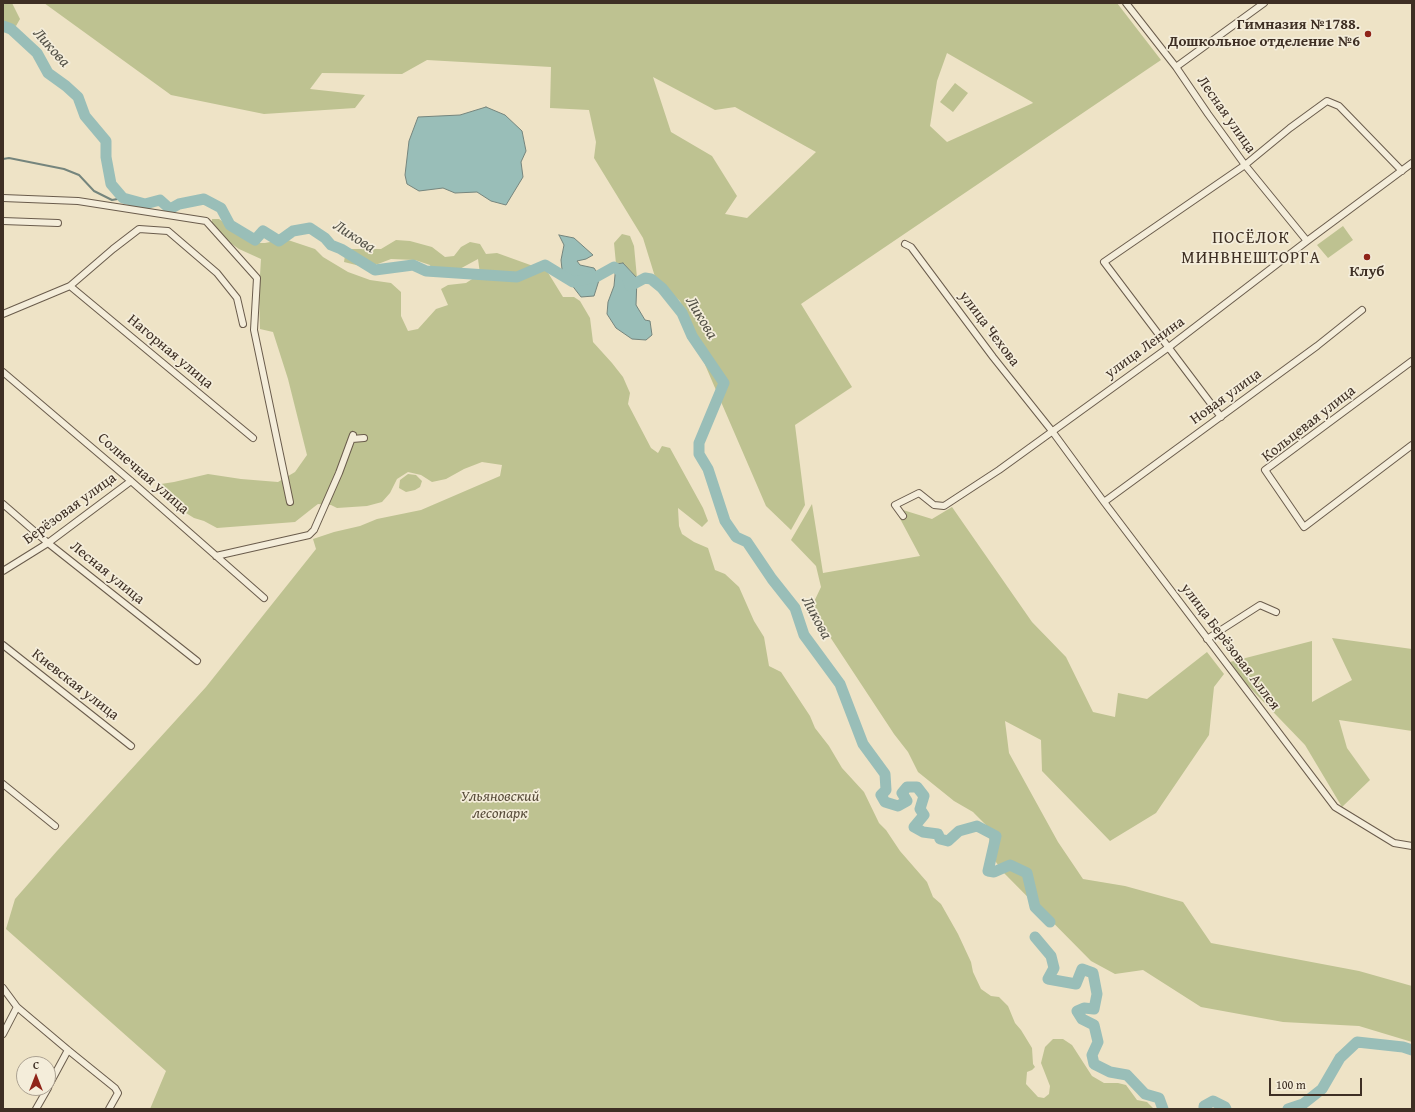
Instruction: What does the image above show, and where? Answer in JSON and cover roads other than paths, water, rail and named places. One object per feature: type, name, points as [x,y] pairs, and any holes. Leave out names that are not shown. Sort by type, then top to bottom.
[{"type":"street","name":"Лесная улица","points":[[1126,3],[1176,66],[1208,114],[1246,164],[1307,241]]},
{"type":"street","points":[[1176,66],[1264,3]]},
{"type":"street","points":[[1221,417],[1104,262],[1246,164],[1290,128],[1327,101],[1339,106],[1402,170]]},
{"type":"street","name":"улица Ленина","points":[[902,516],[895,505],[919,493],[934,505],[944,506],[999,470],[1169,347],[1307,241],[1412,163]]},
{"type":"street","points":[[3,198],[78,201],[206,221],[256,278],[254,330],[290,502]]},
{"type":"street","points":[[3,221],[58,223]]},
{"type":"street","points":[[3,314],[70,286],[139,229],[168,231],[217,272],[237,298],[243,324]]},
{"type":"street","name":"улица Чехова","points":[[904,244],[911,247],[993,358],[1052,431]]},
{"type":"street","name":"Нагорная улица","points":[[70,286],[254,438]]},
{"type":"street","name":"Новая улица","points":[[1104,502],[1317,346],[1362,310]]},
{"type":"street","name":"Кольцевая улица","points":[[1412,361],[1265,470],[1304,527],[1412,446]]},
{"type":"street","name":"Солнечная улица","points":[[3,372],[131,481],[264,598]]},
{"type":"street","name":"улица Берёзовая Аллея","points":[[1052,431],[1335,807],[1394,843],[1412,846]]},
{"type":"street","points":[[216,556],[309,535],[314,530],[339,473],[352,437],[364,438]]},
{"type":"street","name":"Берёзовая улица","points":[[3,571],[48,543],[131,481]]},
{"type":"street","name":"Лесная улица","points":[[3,504],[48,543],[197,661]]},
{"type":"street","points":[[1207,638],[1260,602],[1276,612]]},
{"type":"street","name":"Киевская улица","points":[[3,646],[131,746]]},
{"type":"street","points":[[3,784],[55,826]]},
{"type":"street","points":[[3,988],[17,1007],[115,1088],[118,1093],[109,1109]]},
{"type":"street","points":[[3,1034],[17,1007]]},
{"type":"street","points":[[56,1073],[68,1050]]},
{"type":"street","points":[[36,1109],[43,1096]]},
{"type":"water","points":[[486,107],[505,115],[522,131],[526,151],[521,162],[523,177],[506,205],[491,201],[477,192],[455,193],[443,188],[419,191],[407,184],[405,175],[409,141],[418,117],[460,115]]},
{"type":"water","points":[[559,235],[574,238],[593,255],[586,259],[577,261],[580,265],[594,268],[600,277],[594,296],[581,297],[571,284],[563,279],[561,260],[564,245]]},
{"type":"water","points":[[623,263],[637,278],[636,305],[645,320],[650,321],[652,335],[646,340],[632,339],[616,328],[607,314],[608,302],[614,286],[616,264]]},
{"type":"waterway","name":"Ликова","points":[[3,26],[11,29],[37,53],[48,73],[78,97],[85,116],[106,141],[106,157],[111,184],[123,198],[145,204],[160,200],[170,209],[179,204],[204,199],[221,208],[230,225],[255,240],[263,231],[279,241],[293,231],[310,228],[325,238],[331,245],[341,249],[375,270],[413,265],[426,271],[517,277],[545,265],[573,282],[596,277],[614,267],[626,275],[630,286],[645,278],[651,279],[662,288],[682,313],[692,336],[724,383],[699,443],[699,454],[708,469],[725,521],[736,537],[747,542],[772,579],[795,608],[804,635],[840,684],[863,744],[885,774],[886,790],[881,795],[885,802],[898,806],[907,801],[902,793],[907,787],[917,787],[924,796],[920,809],[924,815],[914,827],[923,832],[938,834],[940,839],[948,841],[959,831],[977,826],[996,836],[988,871],[994,872],[1010,865],[1027,873],[1035,907],[1050,922]]},
{"type":"waterway","points":[[3,159],[9,158],[64,169],[79,175],[94,191],[112,200],[123,198]]},
{"type":"waterway","name":"Ликова","points":[[1035,937],[1051,956],[1054,968],[1048,979],[1076,984],[1082,969],[1093,973],[1097,994],[1094,1009],[1084,1008],[1077,1011],[1082,1019],[1094,1025],[1098,1042],[1092,1055],[1094,1064],[1110,1072],[1127,1075],[1145,1094],[1159,1098],[1163,1109]]},
{"type":"waterway","name":"Ликова","points":[[1288,1109],[1303,1104],[1322,1089],[1340,1058],[1357,1042],[1403,1047],[1412,1050]]},
{"type":"waterway","name":"Ликова","points":[[1204,1109],[1204,1106],[1213,1101],[1226,1109]]},
{"type":"place","name":"Гимназия №1788. Дошкольное отделение №6","points":[[1368,34]]},
{"type":"place","name":"Клуб","points":[[1367,257]]},
{"type":"district","name":"ПОСЁЛОК МИНВНЕШТОРГА","points":[[1251,249]]},
{"type":"park label","name":"Ульяновский лесопарк","points":[[500,806]]}]
